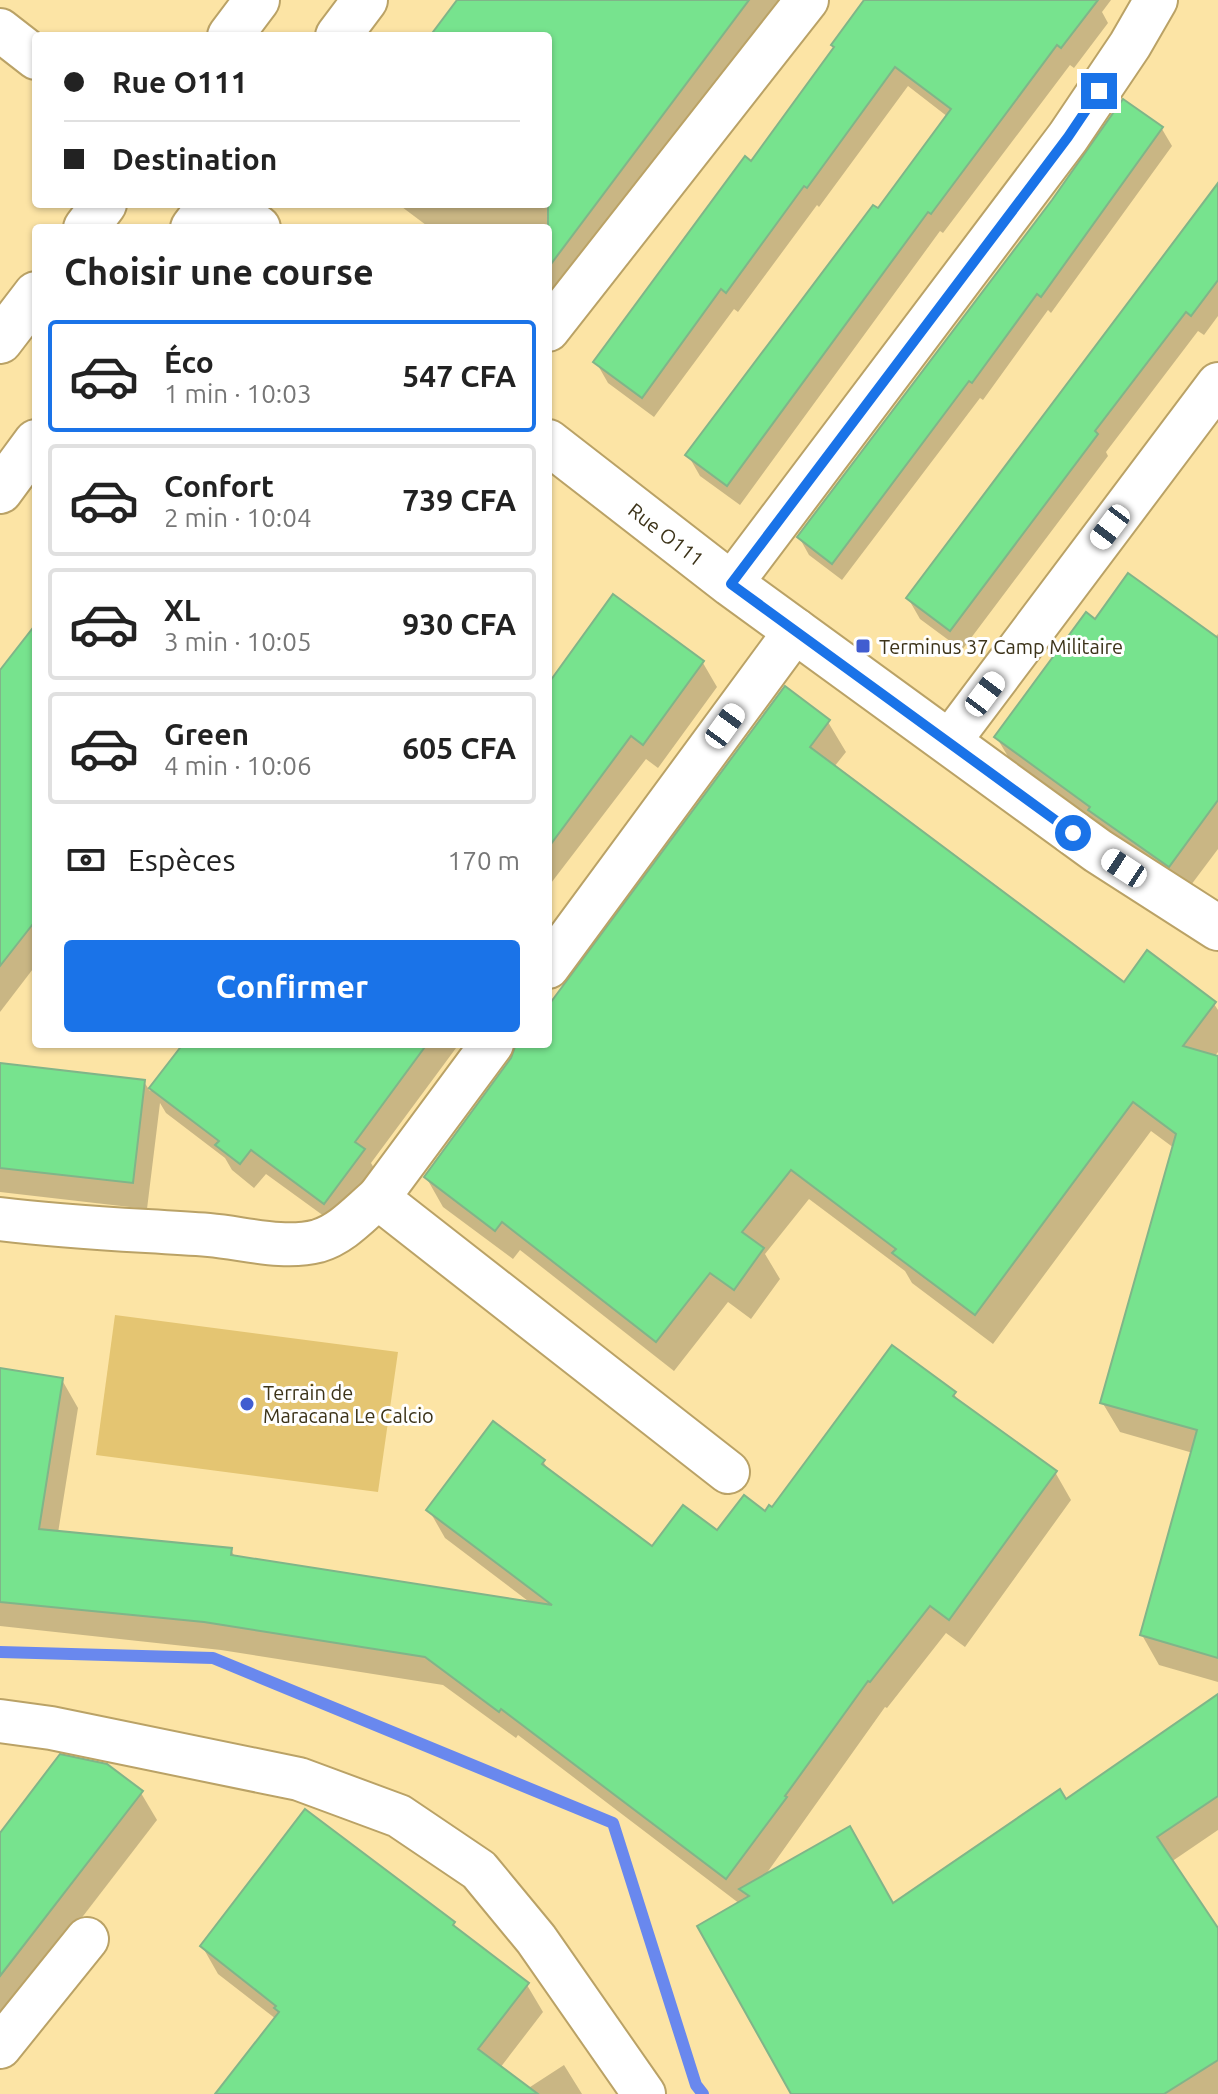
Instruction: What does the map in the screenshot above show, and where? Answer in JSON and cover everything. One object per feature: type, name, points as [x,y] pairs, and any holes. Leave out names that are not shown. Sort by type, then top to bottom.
[{"type":"street","points":[[233,32],[257,0]]},
{"type":"street","points":[[341,32],[365,0]]},
{"type":"street","points":[[552,325],[807,0]]},
{"type":"street","points":[[731,584],[1068,137],[1130,45],[1156,0]]},
{"type":"street","points":[[0,30],[32,55]]},
{"type":"street","points":[[230,208],[252,224]]},
{"type":"street","points":[[0,341],[32,299]]},
{"type":"street","points":[[949,742],[1218,384]]},
{"type":"street","name":"Rue O111","points":[[552,445],[731,584],[1098,851],[1218,928]]},
{"type":"street","points":[[0,491],[32,447]]},
{"type":"street","points":[[552,962],[796,630]]},
{"type":"street","points":[[0,1219],[65,1228],[210,1235],[292,1245],[318,1241],[335,1234],[378,1198],[489,1048]]},
{"type":"street","points":[[378,1198],[728,1472]]},
{"type":"street","points":[[0,1721],[51,1728],[299,1779],[399,1816],[479,1870],[536,1939],[644,2094]]},
{"type":"street","points":[[0,2047],[87,1939]]},
{"type":"shaded area","name":"Terrain de Maracana Le Calcio","points":[[115,1315],[398,1352],[378,1492],[96,1455]]},
{"type":"building","points":[[457,0],[749,0],[552,263],[552,224],[548,224],[548,208],[552,208],[552,32],[433,32]]},
{"type":"building","points":[[864,0],[1098,0],[1061,48],[1057,45],[931,214],[928,212],[727,486],[685,455],[873,205],[878,208],[951,109],[895,67],[807,188],[804,186],[726,293],[721,289],[642,398],[593,362],[745,156],[751,161],[834,47],[831,45]]},
{"type":"building","points":[[1123,99],[1163,127],[1041,297],[1037,294],[832,564],[797,537],[1052,200]]},
{"type":"building","points":[[1218,183],[1218,280],[1191,316],[1186,312],[1095,431],[1098,434],[950,631],[906,598]]},
{"type":"building","points":[[1128,573],[1218,638],[1218,800],[1169,867],[1088,810],[1090,807],[994,737],[1086,612],[1095,619]]},
{"type":"building","points":[[613,594],[704,661],[643,745],[631,736],[552,843],[552,678]]},
{"type":"building","points":[[32,629],[32,925],[0,966],[0,670]]},
{"type":"building","points":[[785,686],[830,720],[810,747],[1124,982],[1147,950],[1216,1002],[1183,1046],[1218,1056],[1218,1658],[1140,1635],[1197,1430],[1100,1403],[1176,1134],[1133,1102],[975,1315],[892,1253],[896,1249],[791,1170],[742,1232],[764,1248],[734,1290],[710,1273],[656,1342],[502,1222],[495,1231],[424,1177],[511,1058],[515,1048],[552,1048],[552,1001]]},
{"type":"building","points":[[180,1048],[424,1048],[355,1142],[365,1149],[324,1204],[251,1150],[240,1164],[215,1145],[219,1141],[149,1088]]},
{"type":"building","points":[[0,1063],[145,1080],[133,1183],[0,1168]]},
{"type":"building","points":[[892,1345],[956,1392],[953,1396],[1057,1471],[949,1620],[930,1606],[868,1681],[726,1879],[501,1709],[499,1712],[425,1657],[204,1622],[0,1602],[0,1368],[63,1378],[39,1529],[232,1548],[231,1555],[552,1605],[426,1510],[493,1421],[545,1460],[542,1464],[652,1546],[683,1505],[717,1530],[744,1495],[765,1511],[769,1505],[772,1507]]},
{"type":"building","points":[[1218,1694],[1218,1796],[1157,1837],[1218,1928],[1218,2060],[1164,2094],[791,2094],[697,1926],[749,1896],[739,1889],[850,1826],[893,1903],[1060,1789],[1066,1799]]},
{"type":"building","points":[[60,1754],[107,1764],[143,1791],[0,1976],[0,1833]]},
{"type":"building","points":[[305,1809],[455,1922],[453,1925],[529,1983],[478,2049],[538,2094],[215,2094],[279,2012],[274,2008],[276,2006],[200,1946]]},
{"type":"waterway","points":[[0,1652],[213,1658],[613,1823],[696,2085],[703,2094]]},
{"type":"place","name":"Terminus 37 Camp Militaire","points":[[863,646]]},
{"type":"place","name":"Terrain de Maracana Le Calcio","points":[[247,1404]]},
{"type":"route","points":[[1073,833],[731,584],[1068,137],[1099,91]]}]
